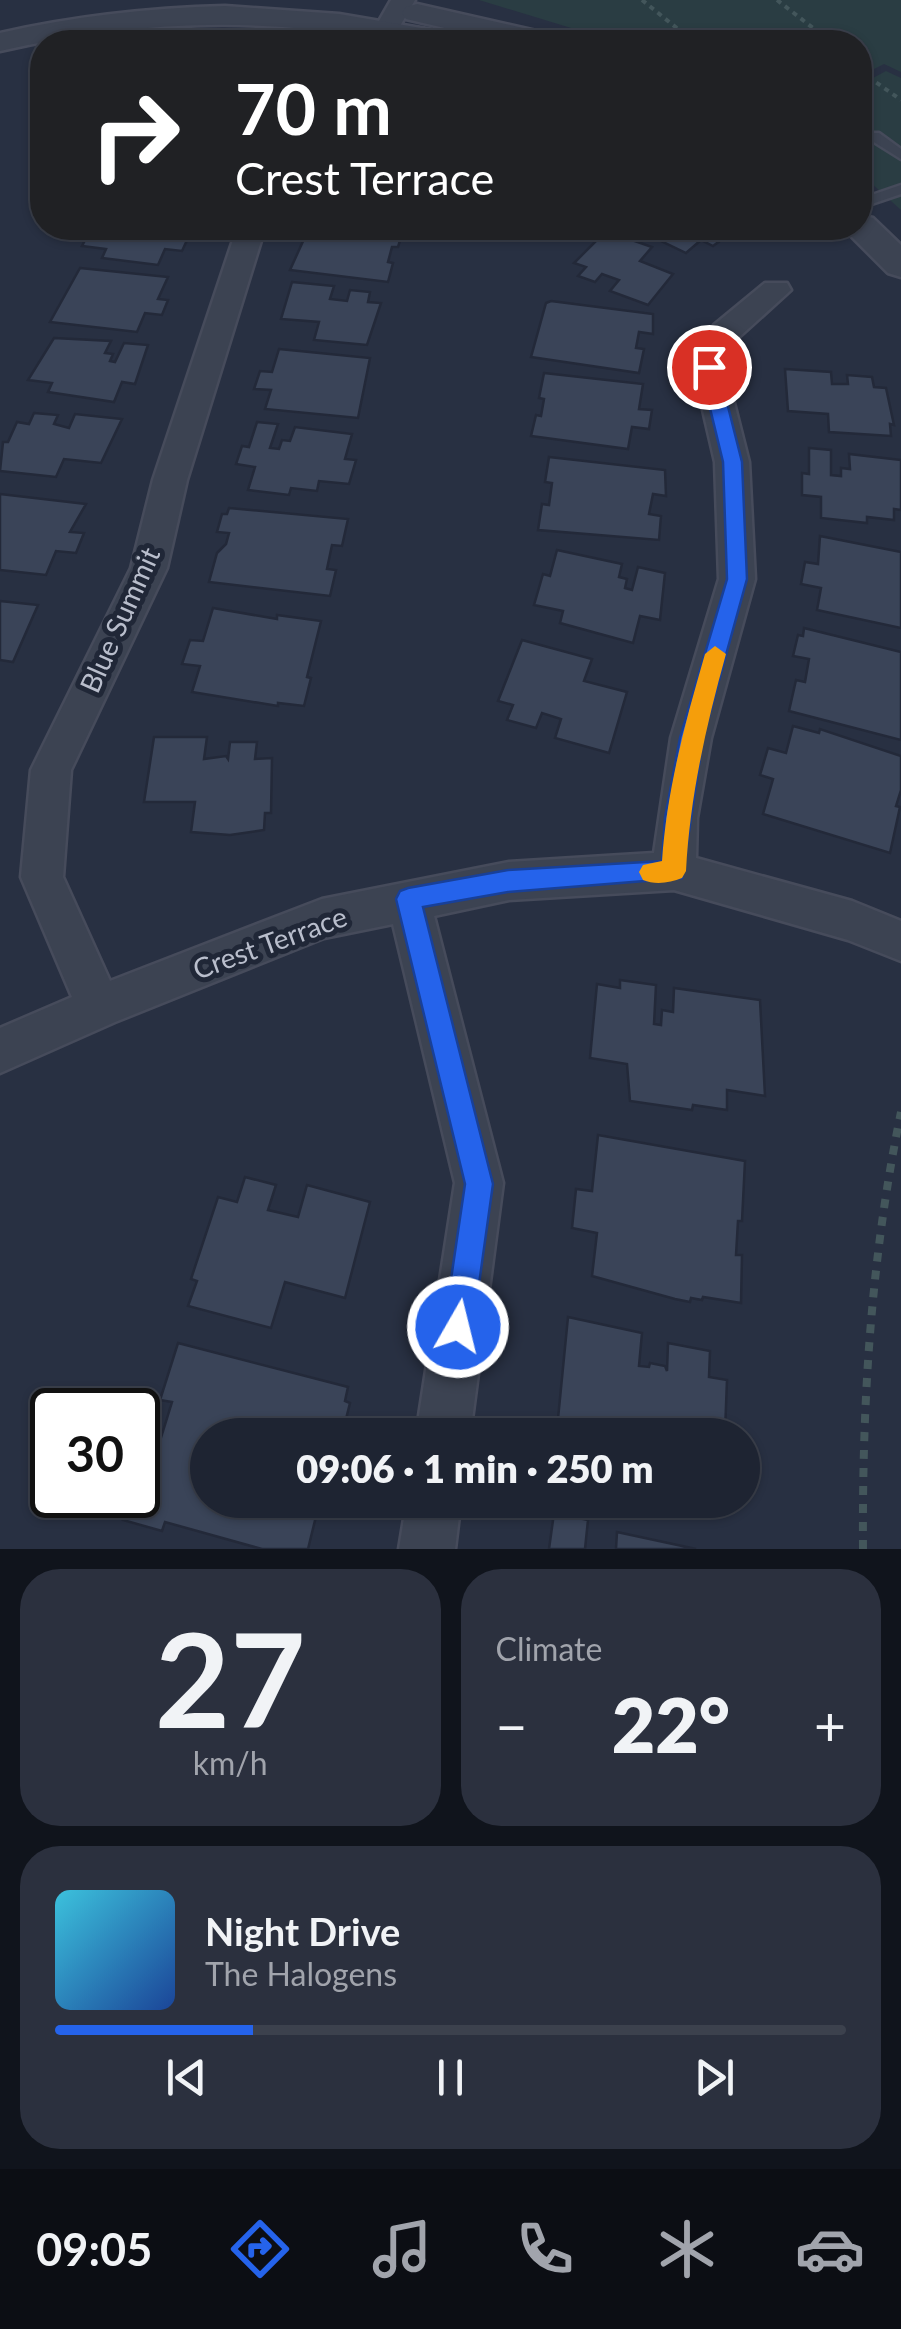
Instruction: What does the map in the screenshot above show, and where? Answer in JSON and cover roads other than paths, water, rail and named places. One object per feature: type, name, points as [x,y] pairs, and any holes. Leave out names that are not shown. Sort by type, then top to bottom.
[{"type":"street","points":[[0,15],[118,0]]},
{"type":"street","points":[[315,0],[482,30]]},
{"type":"street","points":[[64,30],[204,14],[396,13],[428,30]]},
{"type":"street","points":[[0,42],[30,36]]},
{"type":"street","points":[[872,237],[901,265]]},
{"type":"street","name":"Blue Summit","points":[[99,1007],[42,877],[51,770],[149,568],[170,480],[248,240]]},
{"type":"street","points":[[674,871],[677,818],[692,738],[737,579],[732,462],[709,367],[725,332],[776,290]]},
{"type":"street","name":"Crest Terrace","points":[[0,1051],[99,1007],[322,919],[508,881],[674,871],[852,921],[901,941]]},
{"type":"street","points":[[408,899],[479,1184],[445,1418]]},
{"type":"street","points":[[426,1549],[431,1518]]},
{"type":"lane","points":[[874,136],[901,154]]},
{"type":"lane","points":[[872,200],[901,190]]}]
